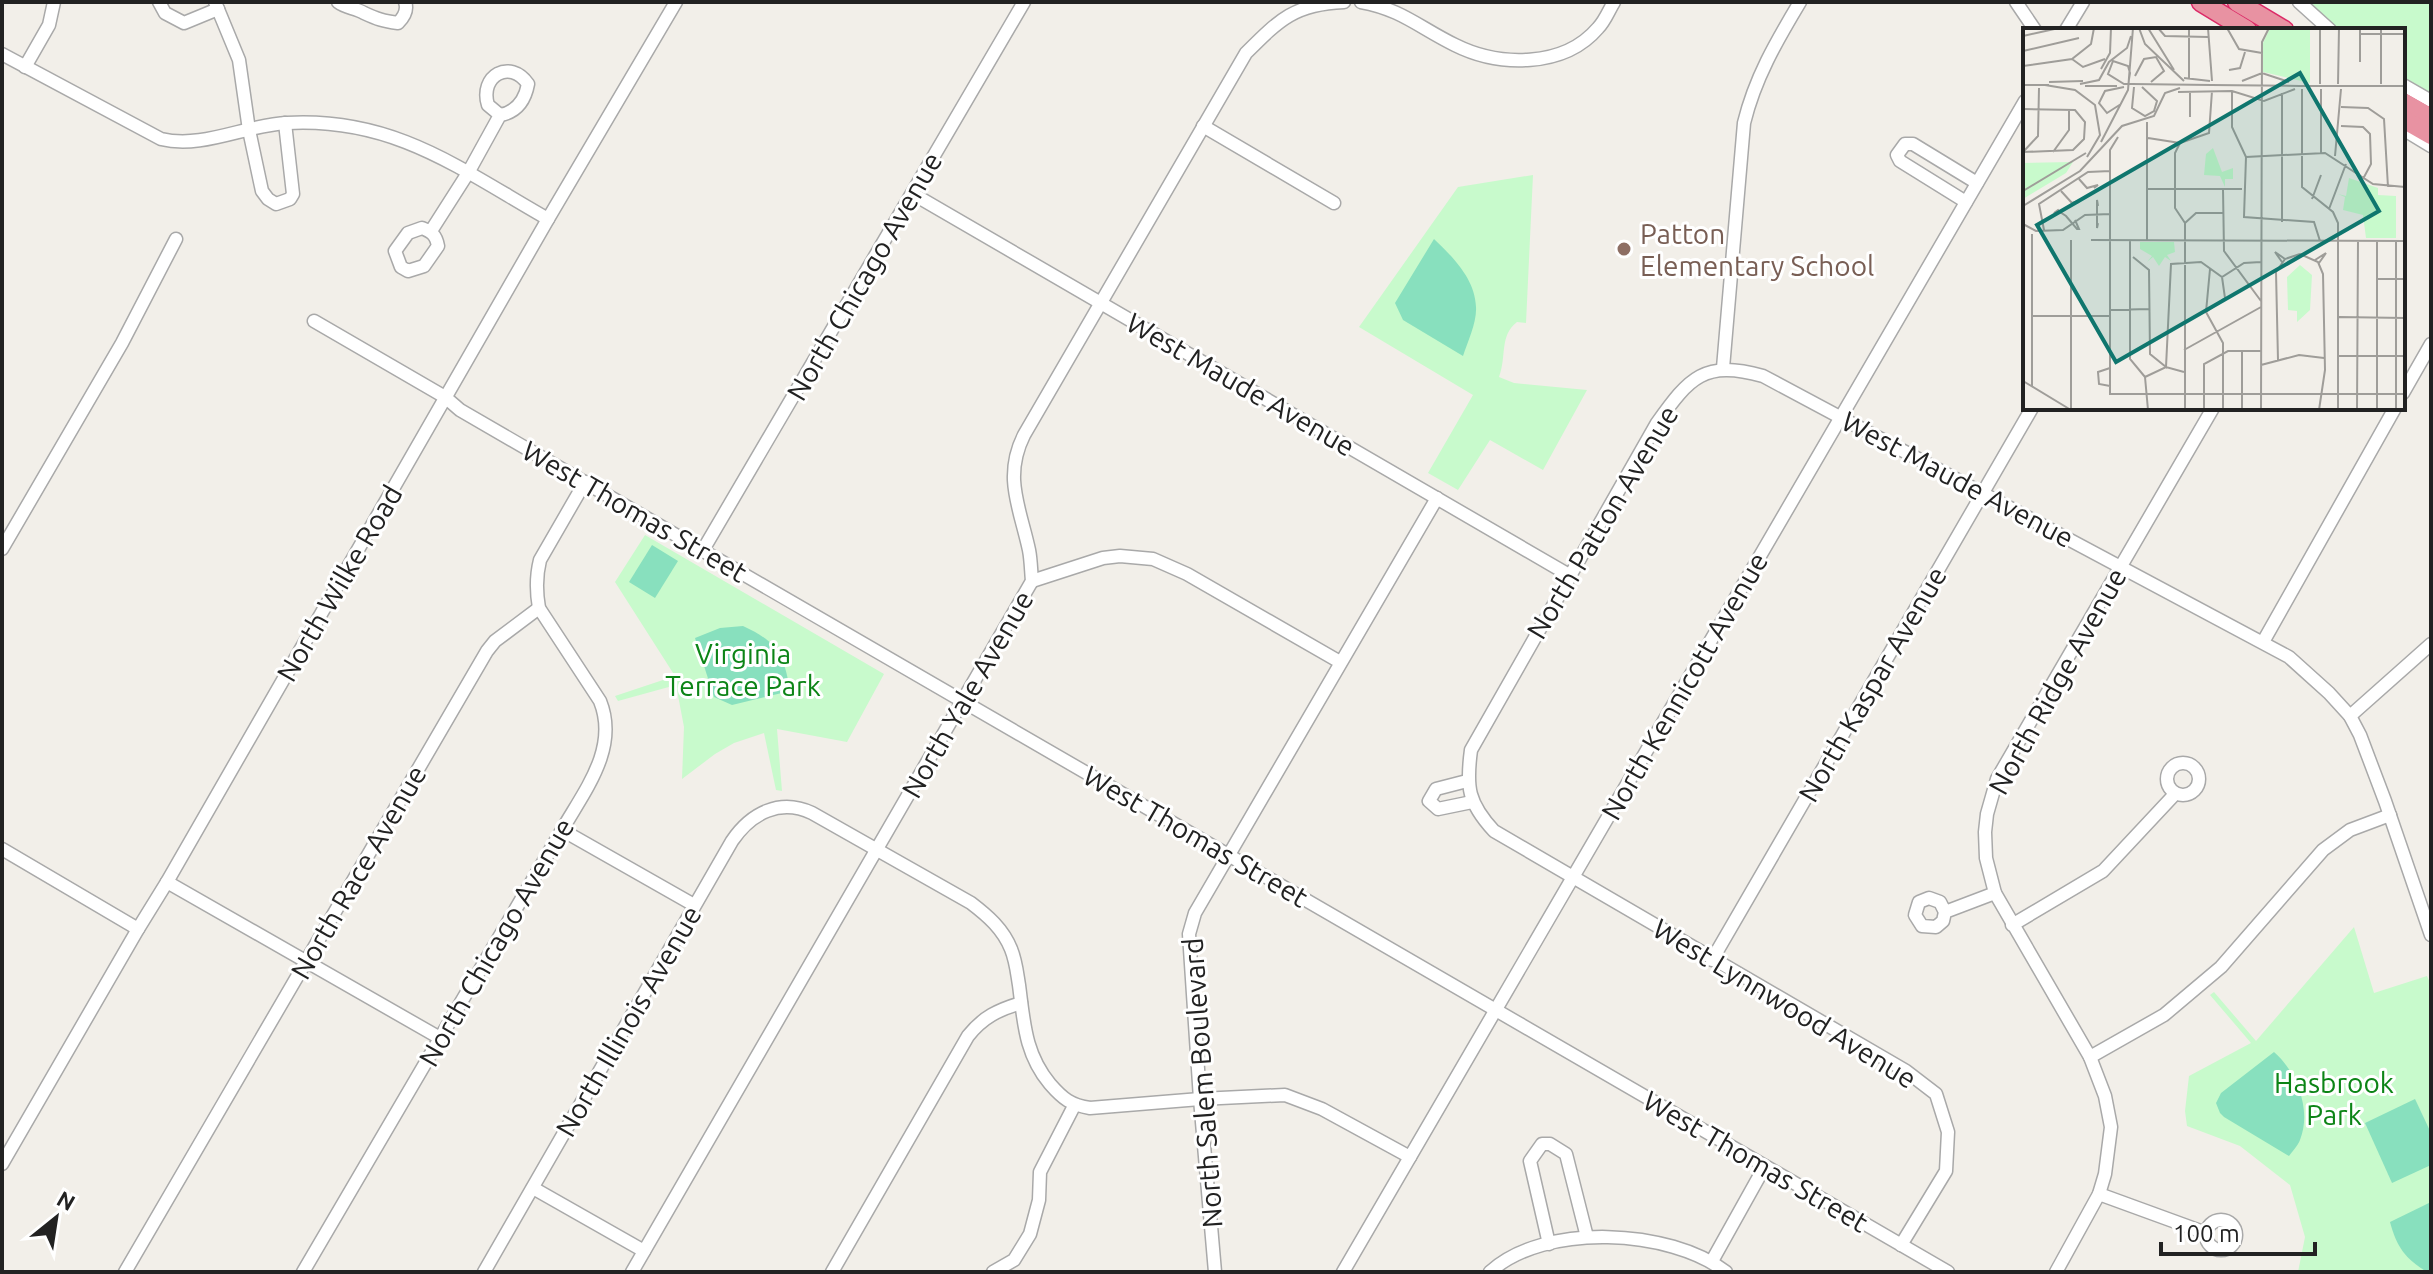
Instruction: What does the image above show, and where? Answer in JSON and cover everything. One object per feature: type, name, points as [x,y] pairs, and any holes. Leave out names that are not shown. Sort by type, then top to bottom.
[{"type":"highway","points":[[2201,2],[2244,28]]},
{"type":"highway","points":[[2237,2],[2281,28]]},
{"type":"highway","points":[[2405,103],[2431,118]]},
{"type":"highway","points":[[2405,120],[2431,135]]},
{"type":"street","points":[[25,67],[49,25],[54,2]]},
{"type":"street","points":[[159,2],[165,13],[184,23],[216,6],[239,60],[262,191],[276,204],[284,203],[293,194],[285,123]]},
{"type":"street","points":[[338,2],[374,19],[398,23],[404,16],[405,2]]},
{"type":"street","points":[[363,12],[372,2]]},
{"type":"street","name":"North Wilke Road","points":[[2,1164],[676,2]]},
{"type":"street","name":"North Chicago Avenue","points":[[703,550],[1024,2]]},
{"type":"street","points":[[1319,2],[1344,2]]},
{"type":"street","name":"North Yale Avenue","points":[[632,1272],[1032,581],[1030,553],[1013,475],[1018,448],[1100,301],[1246,53],[1279,22],[1319,2]]},
{"type":"street","points":[[1361,2],[1383,6],[1456,45],[1486,56],[1531,60],[1567,53],[1598,29],[1614,2]]},
{"type":"street","points":[[1723,368],[1744,123],[1766,59],[1800,2]]},
{"type":"street","points":[[2016,2],[2034,28]]},
{"type":"street","points":[[2067,28],[2083,2]]},
{"type":"street","points":[[2299,2],[2328,28]]},
{"type":"street","points":[[2,54],[161,139],[187,142],[285,123],[339,123],[373,130],[433,153],[548,219]]},
{"type":"street","points":[[2405,86],[2431,101]]},
{"type":"street","name":"North Kennicott Avenue","points":[[1343,1272],[2023,104]]},
{"type":"street","points":[[431,231],[500,115]]},
{"type":"street","points":[[1203,126],[1334,203]]},
{"type":"street","points":[[2405,130],[2431,146]]},
{"type":"street","points":[[1966,202],[1900,161],[1897,155],[1905,144],[1913,144],[1977,183]]},
{"type":"street","name":"West Maude Avenue","points":[[913,194],[1569,575]]},
{"type":"street","points":[[2,549],[122,343],[176,239]]},
{"type":"street","name":"West Thomas Street","points":[[314,321],[445,397],[460,410],[1948,1272]]},
{"type":"street","points":[[2405,390],[2431,344]]},
{"type":"street","name":"West Maude Avenue","points":[[1723,368],[1763,376],[2289,657],[2350,716],[2367,751],[2431,935]]},
{"type":"street","name":"North Patton Avenue","points":[[1573,877],[1494,831],[1472,802],[1467,781],[1471,750],[1663,414],[1691,381],[1723,368]]},
{"type":"street","name":"North Kaspar Avenue","points":[[1712,960],[2031,410]]},
{"type":"street","name":"North Ridge Avenue","points":[[2056,1272],[2099,1194],[2111,1127],[2105,1096],[2090,1057],[1995,893],[1986,858],[1987,814],[1997,779],[2212,410]]},
{"type":"street","points":[[2263,642],[2394,410]]},
{"type":"street","points":[[539,608],[537,573],[540,560],[585,482]]},
{"type":"street","name":"North Salem Boulevard","points":[[1215,1272],[1189,934],[1195,913],[1437,498]]},
{"type":"street","points":[[1032,581],[1103,558],[1153,559],[1187,574],[1340,662]]},
{"type":"street","name":"North Chicago Avenue","points":[[303,1272],[598,767],[604,749],[606,714],[539,608]]},
{"type":"street","name":"North Race Avenue","points":[[125,1272],[487,651],[495,641],[539,608]]},
{"type":"street","points":[[2350,716],[2431,644]]},
{"type":"street","points":[[1467,781],[1436,789],[1429,801],[1438,809],[1472,802]]},
{"type":"street","points":[[2012,925],[2103,871],[2175,794]]},
{"type":"street","name":"North Illinois Avenue","points":[[484,1272],[737,834],[761,812],[784,805],[800,808],[877,850]]},
{"type":"street","points":[[2090,1057],[2164,1015],[2221,967],[2323,850],[2350,830],[2390,815]]},
{"type":"street","points":[[562,830],[694,905]]},
{"type":"street","points":[[2,849],[138,929]]},
{"type":"street","points":[[877,850],[971,903],[989,917],[1011,949],[1027,1041],[1039,1070],[1064,1100],[1074,1106],[1090,1108],[1285,1095],[1322,1109],[1410,1157]]},
{"type":"street","name":"West Lynnwood Avenue","points":[[1573,877],[1906,1071],[1936,1094],[1948,1132],[1946,1171],[1901,1245]]},
{"type":"street","points":[[167,882],[440,1038]]},
{"type":"street","points":[[1945,912],[1995,893]]},
{"type":"street","points":[[832,1272],[968,1036],[985,1018],[1021,1003]]},
{"type":"street","points":[[993,1272],[1014,1260],[1023,1248],[1036,1216],[1040,1172],[1074,1106]]},
{"type":"street","points":[[1549,1244],[1530,1161],[1542,1144],[1550,1144],[1566,1154],[1587,1237]]},
{"type":"street","points":[[1712,1261],[1765,1166]]},
{"type":"street","points":[[533,1188],[644,1251]]},
{"type":"street","points":[[2099,1194],[2206,1233]]},
{"type":"street","points":[[1490,1272],[1527,1250],[1587,1237],[1655,1242],[1689,1251],[1712,1261],[1726,1272]]},
{"type":"green space","points":[[2306,2],[2431,2],[2431,95],[2405,80],[2405,28],[2336,28]]},
{"type":"green space","points":[[1533,175],[1526,323],[1517,322],[1508,334],[1499,377],[1514,383],[1587,390],[1543,470],[1490,440],[1458,490],[1428,473],[1473,395],[1359,327],[1458,187]]},
{"type":"green space","points":[[1434,239],[1462,269],[1475,297],[1475,319],[1463,356],[1403,320],[1395,303]]},
{"type":"green space","name":"Virginia Terrace Park","points":[[645,535],[884,674],[847,742],[777,729],[782,791],[776,790],[764,733],[734,743],[682,779],[684,727],[676,685],[618,701],[615,696],[675,676],[615,582]]},
{"type":"green space","points":[[652,545],[678,561],[655,598],[629,582]]},
{"type":"green space","points":[[743,626],[772,644],[782,659],[790,691],[732,705],[714,697],[695,638],[720,628]]},
{"type":"green space","name":"Hasbrook Park","points":[[2354,927],[2374,993],[2427,976],[2431,985],[2431,1272],[2298,1272],[2305,1237],[2290,1185],[2240,1146],[2187,1126],[2185,1111],[2189,1076],[2251,1043],[2210,995],[2214,992],[2256,1041]]},
{"type":"green space","points":[[2274,1052],[2289,1070],[2303,1104],[2303,1128],[2299,1142],[2289,1156],[2224,1117],[2216,1103],[2221,1093]]},
{"type":"green space","points":[[2415,1099],[2431,1133],[2431,1165],[2392,1183],[2365,1123]]},
{"type":"green space","points":[[2431,1202],[2431,1272],[2427,1272],[2403,1252],[2390,1222]]},
{"type":"place","name":"Patton Elementary School","points":[[1624,249]]}]
